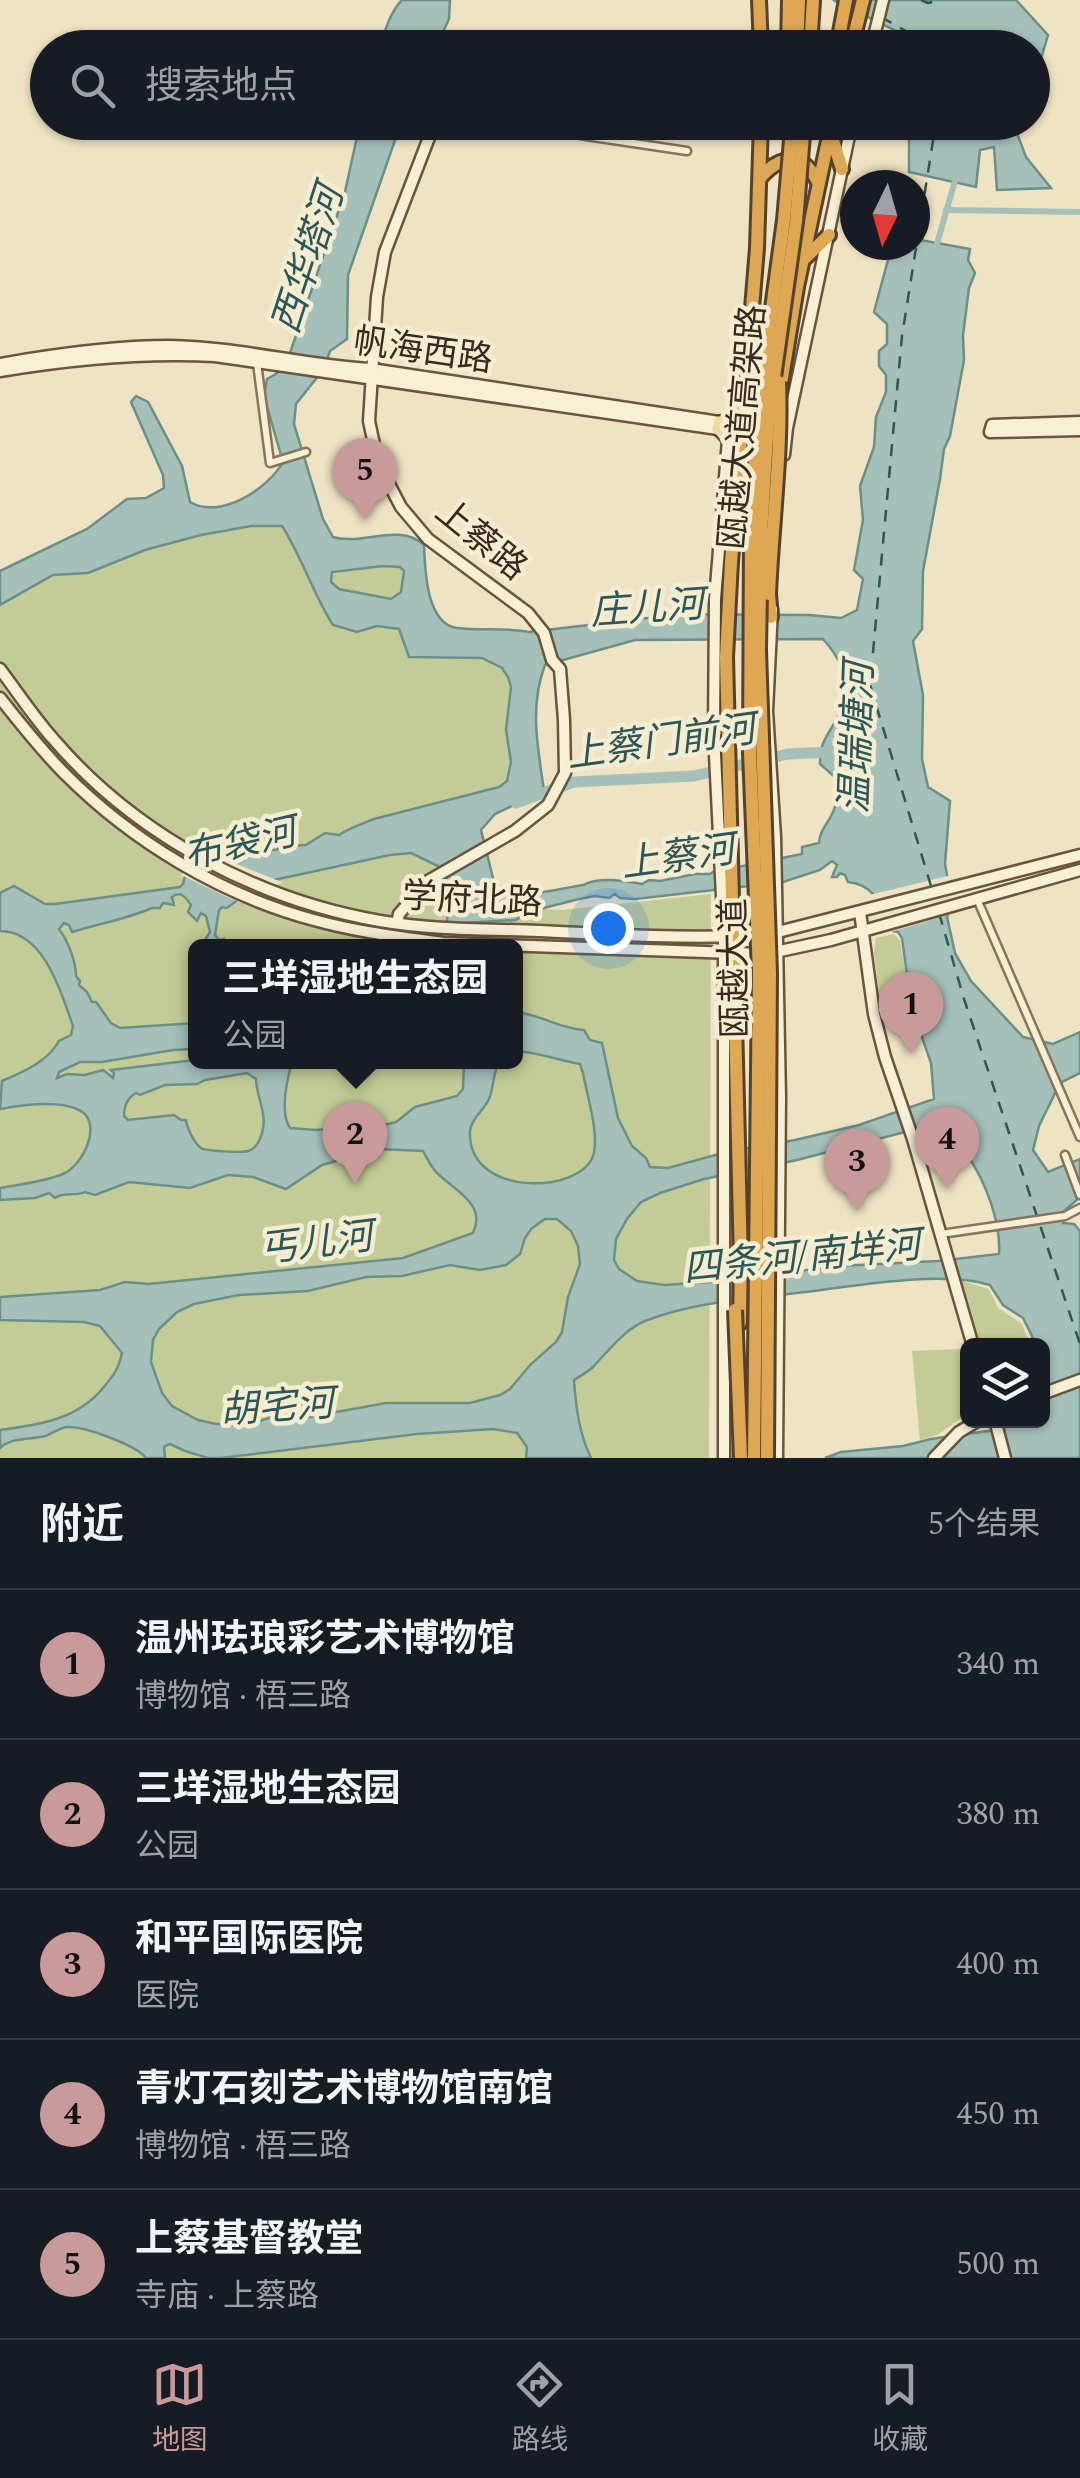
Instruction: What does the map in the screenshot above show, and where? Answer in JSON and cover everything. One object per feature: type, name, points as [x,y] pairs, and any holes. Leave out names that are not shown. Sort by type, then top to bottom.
[{"type":"highway","points":[[759,0],[760,30]]},
{"type":"highway","points":[[788,30],[789,0]]},
{"type":"highway","points":[[798,30],[800,0]]},
{"type":"highway","points":[[811,30],[813,0]]},
{"type":"highway","points":[[841,30],[846,0]]},
{"type":"highway","points":[[854,30],[862,0]]},
{"type":"highway","name":"瓯越大道","points":[[738,1458],[740,1308],[733,1266],[734,1016],[728,954],[732,898],[721,617],[750,347],[761,140]]},
{"type":"highway","name":"瓯越大道高架路","points":[[767,1457],[759,972],[750,753],[751,534],[757,419],[793,140]]},
{"type":"highway","name":"瓯越大道高架路","points":[[767,1457],[770,973],[758,650],[766,458],[796,222],[795,140]]},
{"type":"highway","name":"瓯越大道","points":[[767,1457],[773,1136],[771,934],[764,896],[754,677],[763,645],[771,456],[782,372],[818,182],[821,140]]},
{"type":"highway","points":[[833,140],[842,170]]},
{"type":"highway","points":[[760,178],[769,167],[794,160],[811,168],[818,182]]},
{"type":"highway","points":[[802,261],[829,235]]},
{"type":"highway","points":[[765,616],[780,439],[778,346]]},
{"type":"highway","points":[[733,1266],[738,1458]]},
{"type":"main road","points":[[741,445],[719,425],[729,421],[738,406],[750,347]]},
{"type":"street","points":[[876,30],[883,0]]},
{"type":"street","name":"上蔡路","points":[[397,924],[399,914],[428,881],[515,831],[548,805],[565,773],[560,670],[552,660],[544,633],[528,613],[428,539],[401,508],[378,462],[369,421],[377,297],[386,252],[428,140]]},
{"type":"street","points":[[613,140],[687,151]]},
{"type":"street","points":[[842,170],[848,140]]},
{"type":"street","points":[[765,616],[776,566],[786,428],[840,180]]},
{"type":"street","name":"帆海西路","points":[[0,368],[75,358],[186,354],[371,374],[719,425]]},
{"type":"street","points":[[258,360],[270,463],[306,452]]},
{"type":"street","points":[[1080,422],[992,425],[990,432],[1080,430]]},
{"type":"street","points":[[719,425],[728,440],[721,617]]},
{"type":"street","points":[[767,535],[776,566]]},
{"type":"street","points":[[721,644],[714,734],[728,937]]},
{"type":"street","points":[[763,645],[774,837],[771,934]]},
{"type":"street","name":"学府北路","points":[[0,669],[56,742],[106,791],[190,852],[279,894],[397,924],[728,937],[771,934],[1080,855]]},
{"type":"street","name":"学府北路","points":[[0,698],[66,775],[126,826],[184,865],[242,896],[274,907],[352,929],[417,939]]},
{"type":"street","name":"学府北路","points":[[523,946],[771,953],[1080,870]]},
{"type":"street","points":[[976,898],[1080,1137]]},
{"type":"street","points":[[865,910],[874,1014],[971,1338]]},
{"type":"street","points":[[728,954],[732,1143]]},
{"type":"street","points":[[1065,1155],[1080,1195]]},
{"type":"street","points":[[941,1234],[1065,1216],[1080,1208]]},
{"type":"street","points":[[724,1458],[725,1310],[733,1266]]},
{"type":"street","points":[[1050,1391],[1080,1380]]},
{"type":"street","points":[[934,1458],[966,1428]]},
{"type":"street","points":[[996,1428],[1004,1457]]},
{"type":"green space","points":[[276,499],[321,548],[405,555],[437,637],[518,639],[533,784],[471,810],[477,905],[563,910],[711,894],[709,1458],[0,1458],[0,580]]},
{"type":"green space","points":[[894,934],[900,941],[913,1014],[883,1022],[874,953],[876,938]]},
{"type":"green space","points":[[958,1280],[989,1289],[998,1308],[1022,1324],[1027,1338],[976,1338]]},
{"type":"green space","points":[[960,1349],[960,1419],[937,1435],[920,1440],[912,1351]]},
{"type":"water","points":[[402,0],[450,0],[444,30],[386,30]]},
{"type":"water","points":[[833,0],[1016,0],[1043,30],[894,30]]},
{"type":"water","name":"布袋河","points":[[356,140],[395,140],[348,275],[347,339],[330,351],[323,370],[296,404],[294,424],[323,519],[333,537],[403,535],[424,545],[433,606],[439,617],[457,628],[529,632],[682,614],[841,618],[857,610],[863,579],[854,570],[863,520],[860,486],[874,447],[876,417],[886,392],[879,351],[887,344],[887,324],[874,312],[888,260],[930,260],[930,242],[970,249],[968,260],[975,273],[969,288],[963,335],[964,360],[923,571],[922,629],[913,641],[923,695],[922,759],[928,787],[950,801],[945,864],[952,903],[947,917],[955,953],[971,981],[1023,1037],[1053,1044],[1080,1032],[1080,1073],[1060,1083],[1039,1126],[1033,1150],[1048,1172],[1080,1159],[1080,1197],[1063,1212],[1063,1223],[1074,1224],[1080,1231],[1080,1458],[825,1458],[841,1452],[903,1446],[1004,1428],[1050,1428],[1050,1338],[1032,1338],[1023,1318],[1003,1305],[990,1285],[948,1279],[873,1283],[724,1302],[645,1321],[630,1329],[591,1369],[574,1380],[579,1420],[591,1458],[526,1458],[527,1447],[517,1433],[493,1429],[417,1434],[221,1458],[208,1458],[170,1444],[164,1447],[165,1458],[146,1458],[109,1437],[67,1427],[0,1448],[0,1430],[56,1419],[93,1399],[113,1376],[122,1353],[100,1326],[84,1322],[0,1320],[0,1297],[403,1258],[473,1233],[476,1223],[472,1206],[435,1171],[423,1151],[379,1149],[322,1165],[286,1189],[253,1177],[228,1175],[190,1188],[129,1182],[95,1195],[85,1192],[55,1198],[49,1193],[0,1200],[0,1188],[48,1179],[70,1169],[88,1144],[90,1124],[79,1110],[61,1105],[0,1109],[2,1081],[42,1060],[59,1041],[71,1035],[73,1026],[56,981],[39,952],[15,934],[0,931],[0,893],[14,886],[45,904],[55,904],[180,887],[204,849],[237,838],[250,849],[306,845],[325,833],[339,835],[374,819],[499,787],[507,781],[511,762],[506,730],[511,687],[502,668],[482,658],[409,657],[399,629],[377,626],[357,632],[333,625],[282,526],[251,526],[201,535],[145,550],[88,573],[53,575],[0,605],[0,571],[87,529],[127,499],[146,498],[164,488],[163,475],[131,402],[136,396],[148,402],[182,466],[190,502],[202,507],[229,504],[266,482],[283,462],[264,396],[267,379],[276,374],[289,356],[345,192]],"holes":[[[400,567],[404,571],[401,592],[391,599],[339,589],[331,582],[332,572]],[[823,639],[837,658],[845,688],[841,709],[821,750],[820,764],[836,778],[837,795],[819,843],[802,847],[802,854],[642,884],[604,880],[525,893],[494,882],[481,830],[495,814],[544,791],[536,712],[545,665],[635,640]],[[247,1073],[256,1079],[263,1126],[260,1138],[248,1151],[201,1148],[186,1120],[174,1115],[128,1120],[124,1116],[130,1097],[136,1093]],[[928,1126],[943,1126],[981,1178],[995,1216],[999,1254],[664,1285],[637,1281],[619,1269],[614,1260],[616,1239],[627,1219],[641,1202],[660,1193]],[[545,1219],[557,1219],[571,1231],[580,1264],[556,1342],[500,1395],[470,1403],[386,1403],[309,1417],[279,1415],[250,1424],[216,1424],[198,1420],[172,1406],[162,1393],[151,1362],[153,1340],[177,1312],[194,1304],[239,1295],[308,1291],[366,1277],[402,1276],[450,1265],[480,1270],[506,1265],[520,1254],[531,1229]]]},
{"type":"water","points":[[909,140],[1020,140],[1026,157],[1051,188],[997,190],[994,147],[980,150],[976,187],[930,177],[930,170],[909,170]]},
{"type":"pier","points":[[200,845],[284,883],[262,888],[241,903],[225,896],[181,875]]},
{"type":"pier","points":[[952,875],[955,913],[884,934],[869,895]]},
{"type":"waterway","name":"温瑞塘河","points":[[935,251],[956,177]]},
{"type":"waterway","points":[[946,210],[1080,212]]},
{"type":"waterway","name":"上蔡门前河","points":[[516,803],[574,782],[694,776],[788,754],[832,752]]},
{"type":"ferry route","points":[[921,0],[940,0]]},
{"type":"ferry route","points":[[881,17],[904,30]]},
{"type":"ferry route","points":[[931,886],[870,685],[902,336],[933,140]]},
{"type":"ferry route","points":[[939,913],[1080,1344]]},
{"type":"place","name":"上蔡基督教堂","points":[[365,520]]},
{"type":"place","name":"温州珐琅彩艺术博物馆","points":[[911,1054]]},
{"type":"place","name":"三垟湿地生态园","points":[[355,1184]]},
{"type":"place","name":"青灯石刻艺术博物馆南馆","points":[[947,1189]]},
{"type":"place","name":"和平国际医院","points":[[857,1211]]},
{"type":"water label","name":"西华塔河","points":[[309,260]]},
{"type":"water label","name":"庄儿河","points":[[647,609]]},
{"type":"water label","name":"上蔡河","points":[[678,858]]},
{"type":"water label","name":"丐儿河","points":[[316,1244]]},
{"type":"water label","name":"四条河/南垟河","points":[[802,1258]]},
{"type":"water label","name":"胡宅河","points":[[277,1408]]}]
